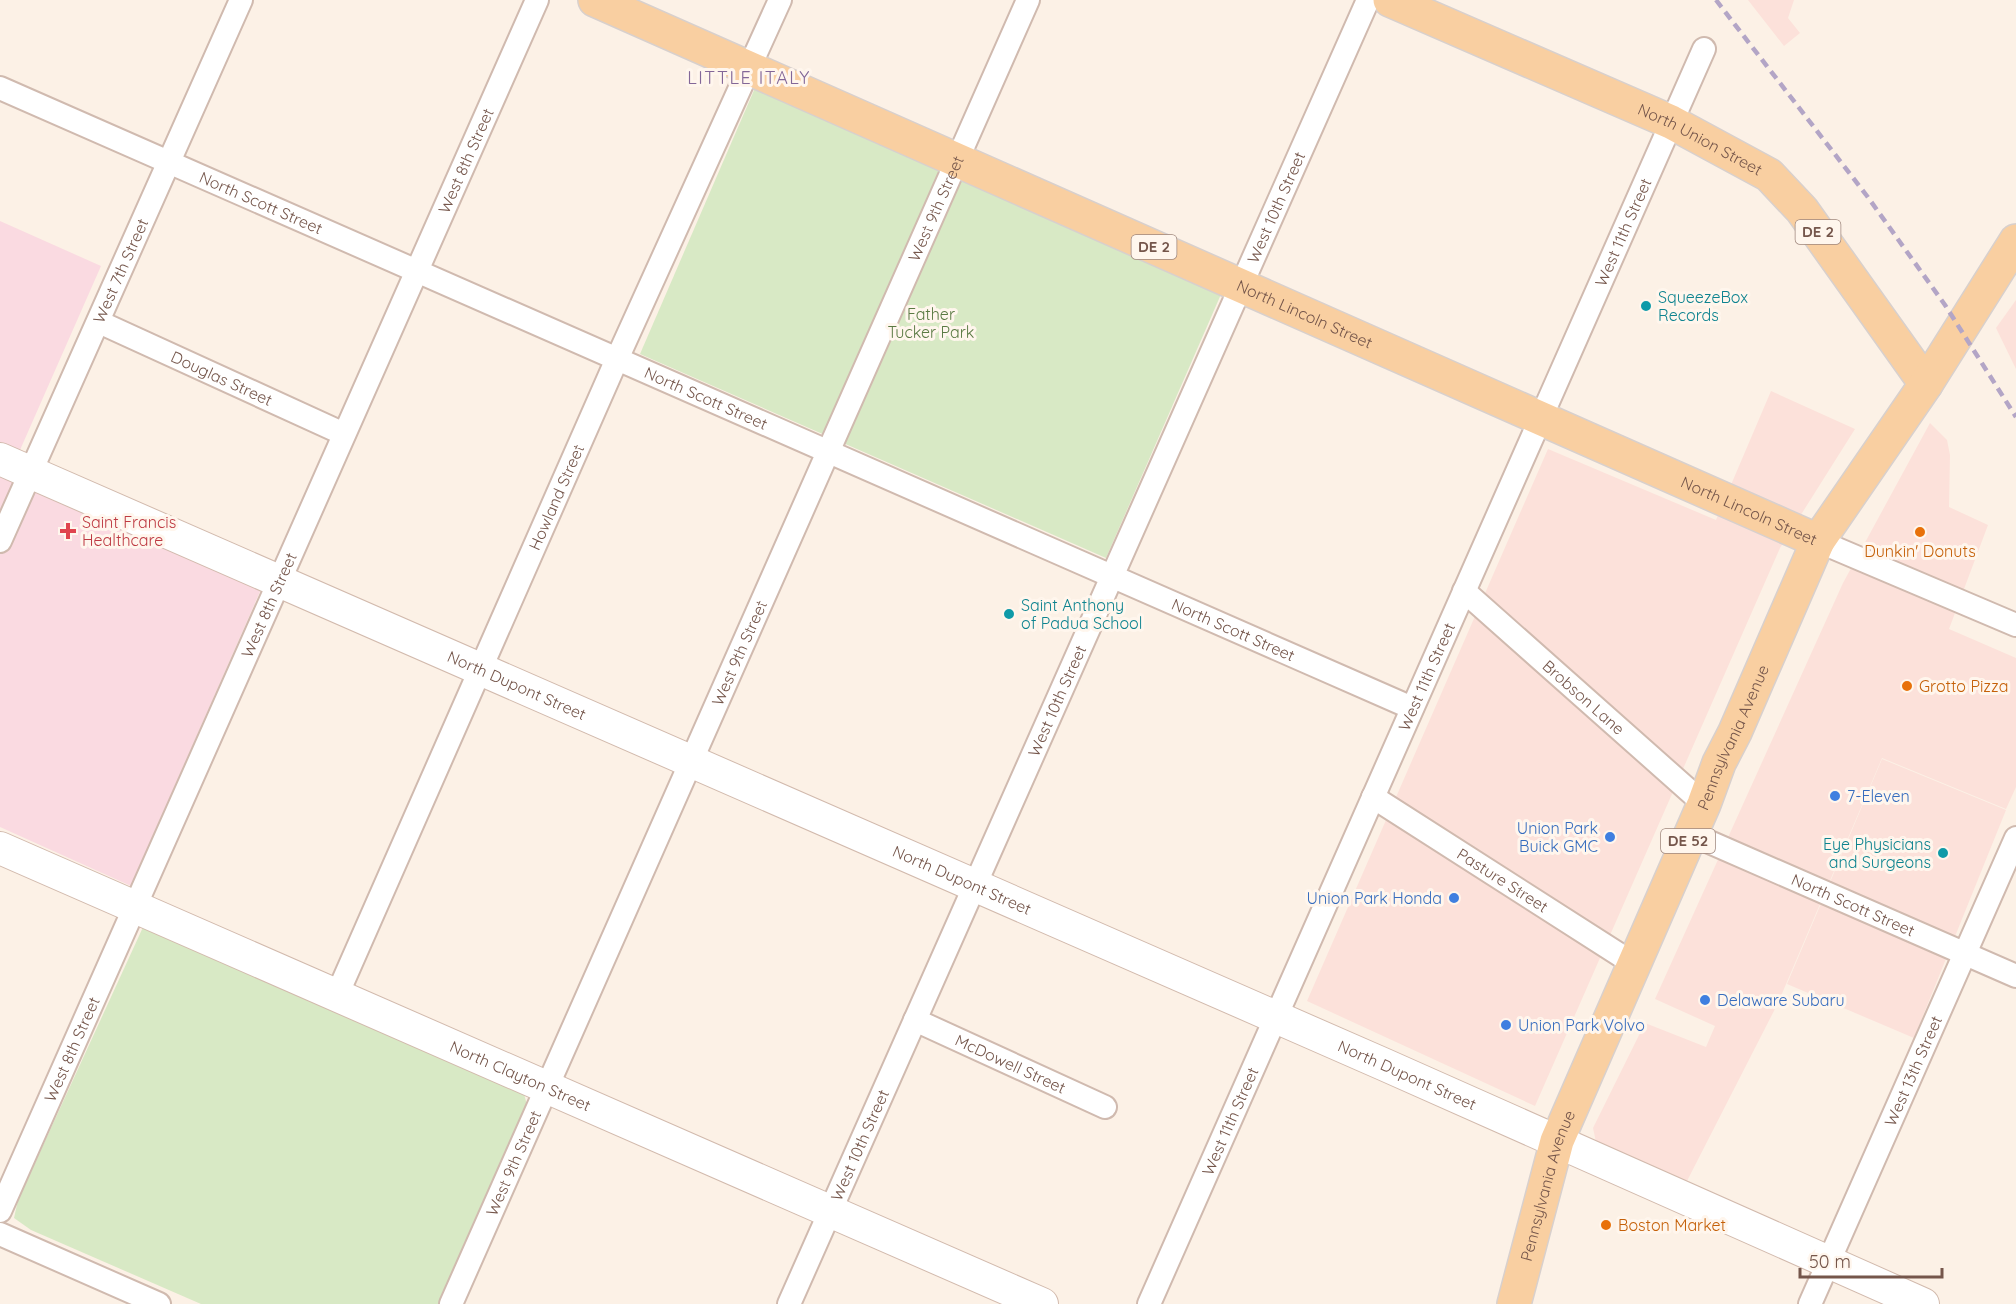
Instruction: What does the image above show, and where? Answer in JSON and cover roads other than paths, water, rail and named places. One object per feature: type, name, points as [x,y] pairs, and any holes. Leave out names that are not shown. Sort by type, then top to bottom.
[{"type":"main road","name":"North Lincoln Street","points":[[595,0],[1818,541]]},
{"type":"main road","name":"North Union Street","points":[[1390,0],[1671,122],[1748,162],[1780,184],[1802,210],[1926,384]]},
{"type":"main road","name":"Pennsylvania Avenue","points":[[1514,1304],[1557,1141],[1704,804],[1719,763],[1735,732],[1818,541],[2011,261]]},
{"type":"street","name":"West 7th Street","points":[[0,541],[241,0]]},
{"type":"street","name":"West 8th Street","points":[[0,1211],[537,0]]},
{"type":"street","name":"Howland Street","points":[[337,995],[617,359],[780,0]]},
{"type":"street","name":"West 9th Street","points":[[451,1304],[1028,0]]},
{"type":"street","name":"West 10th Street","points":[[789,1304],[1368,0]]},
{"type":"street","name":"West 11th Street","points":[[1149,1304],[1704,50]]},
{"type":"street","name":"North Scott Street","points":[[0,88],[1412,708]]},
{"type":"street","name":"Douglas Street","points":[[99,322],[345,434]]},
{"type":"street","name":"North Dupont Street","points":[[0,459],[1557,1141],[1923,1304]]},
{"type":"street","name":"North Lincoln Street","points":[[1818,541],[2016,626]]},
{"type":"street","name":"Brobson Lane","points":[[1464,591],[1704,804]]},
{"type":"street","name":"Pasture Street","points":[[1373,797],[1634,964]]},
{"type":"street","name":"North Scott Street","points":[[1691,834],[2016,976]]},
{"type":"street","name":"West 13th Street","points":[[1810,1304],[2016,838]]},
{"type":"street","name":"North Clayton Street","points":[[0,848],[1042,1304]]},
{"type":"street","name":"McDowell Street","points":[[915,1020],[1105,1107]]},
{"type":"street","points":[[0,1234],[159,1304]]},
{"type":"railway","points":[[1716,0],[1867,196],[1945,305],[2016,417]]},
{"type":"place","name":"SqueezeBox Records","points":[[1646,306]]},
{"type":"place","name":"Saint Francis Healthcare","points":[[68,531]]},
{"type":"place","name":"Dunkin' Donuts","points":[[1920,532]]},
{"type":"place","name":"Saint Anthony of Padua School","points":[[1009,614]]},
{"type":"place","name":"Grotto Pizza","points":[[1907,686]]},
{"type":"place","name":"7-Eleven","points":[[1835,796]]},
{"type":"place","name":"Union Park Buick GMC","points":[[1610,837]]},
{"type":"place","name":"Eye Physicians and Surgeons","points":[[1943,853]]},
{"type":"place","name":"Union Park Honda","points":[[1454,898]]},
{"type":"place","name":"Delaware Subaru","points":[[1705,1000]]},
{"type":"place","name":"Union Park Volvo","points":[[1506,1025]]},
{"type":"place","name":"Boston Market","points":[[1606,1225]]},
{"type":"district","name":"LITTLE ITALY","points":[[749,78]]},
{"type":"park label","name":"Father Tucker Park","points":[[931,323]]}]
